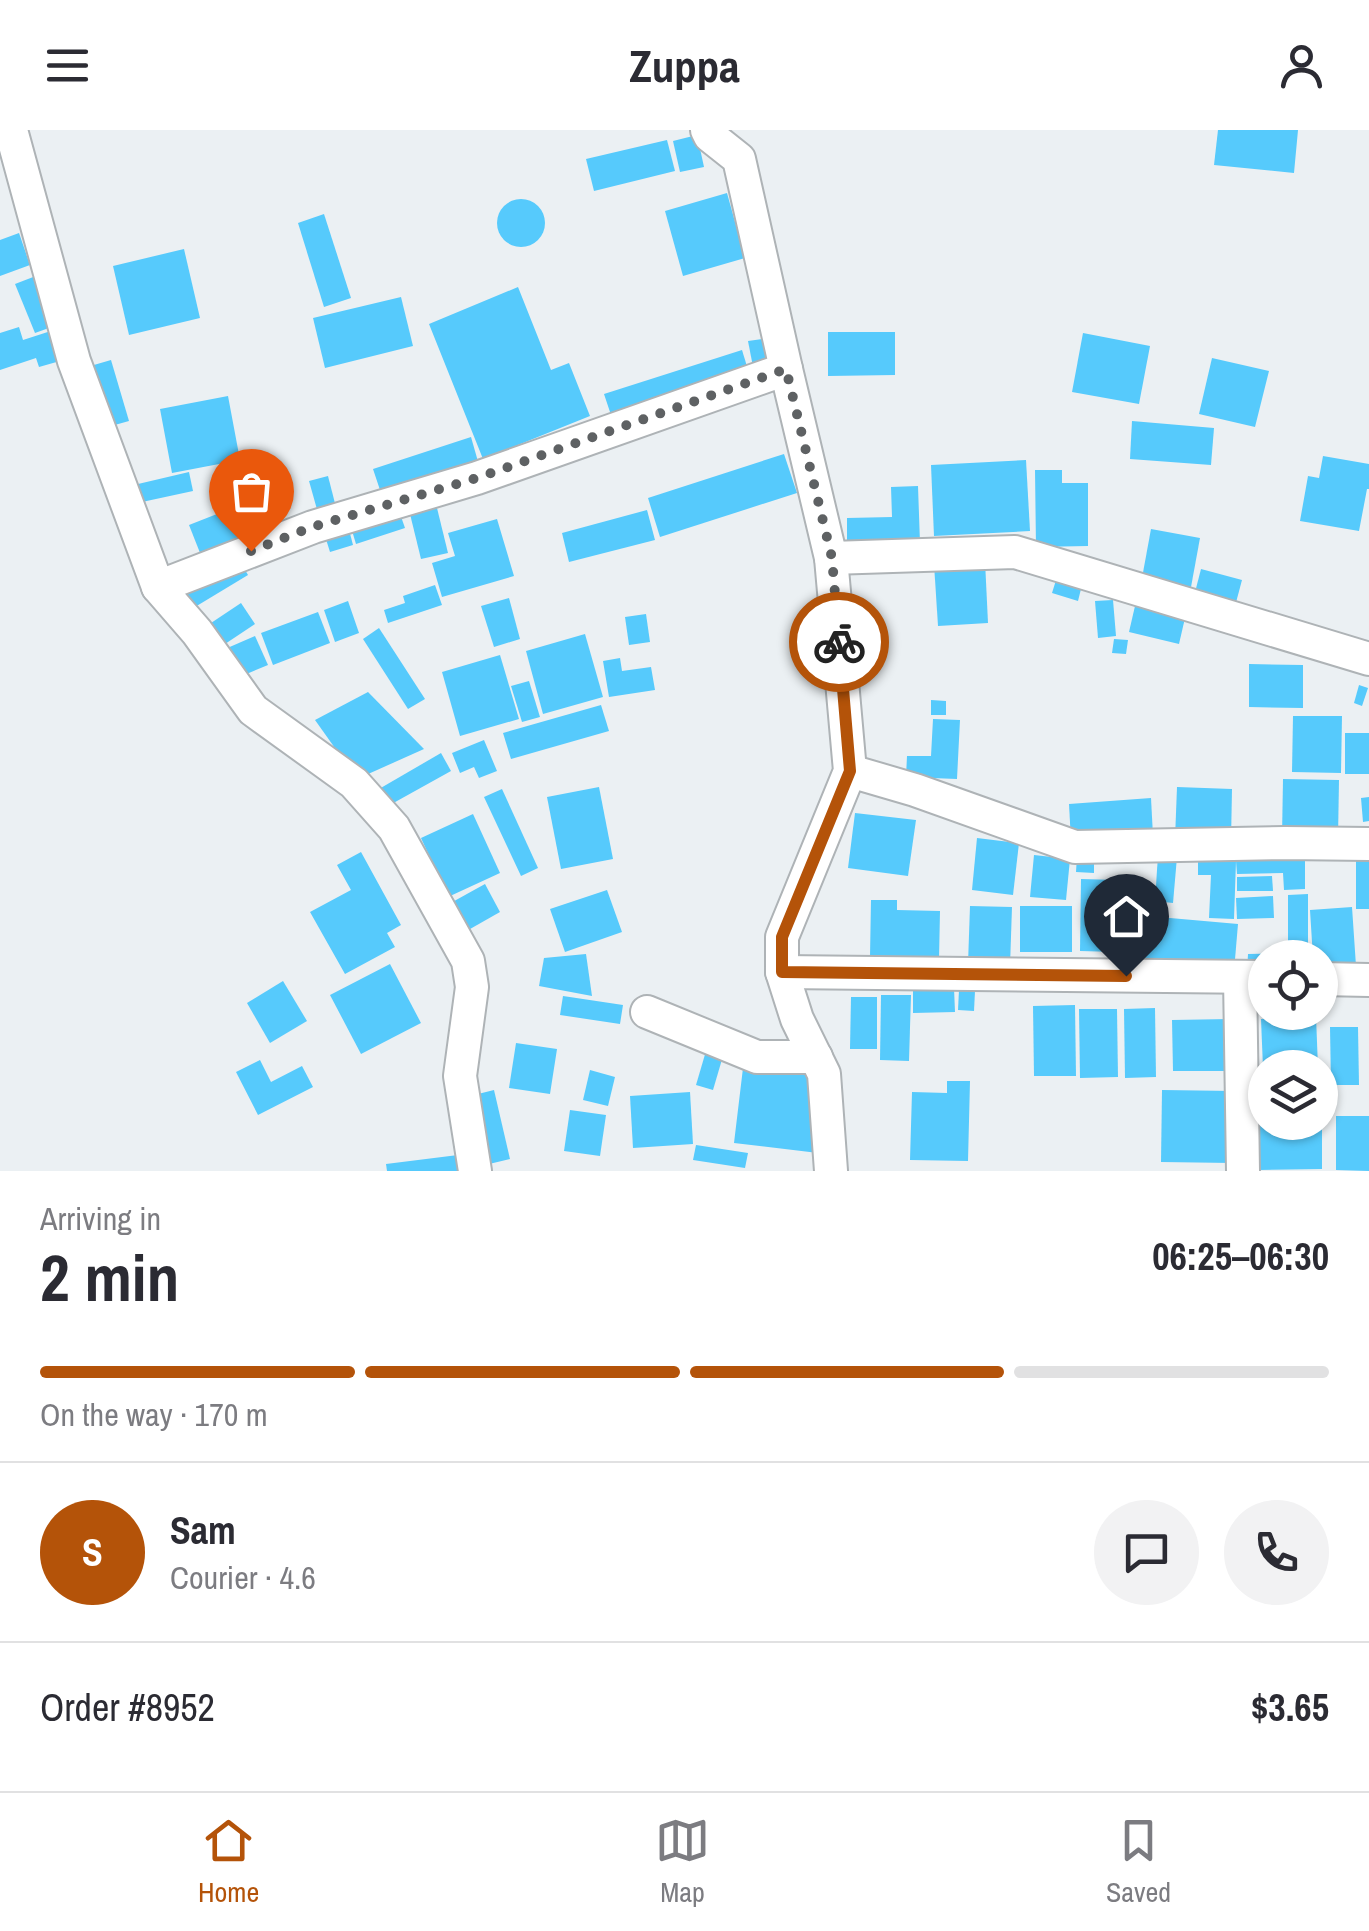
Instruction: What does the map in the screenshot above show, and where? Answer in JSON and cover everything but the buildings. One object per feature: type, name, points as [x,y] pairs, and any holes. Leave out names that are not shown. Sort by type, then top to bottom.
[{"type":"street","points":[[11,130],[74,362],[158,586],[253,710],[354,783],[394,828],[468,961],[472,986],[460,1076],[475,1171]]},
{"type":"street","points":[[707,130],[739,158],[832,558],[850,771],[782,937],[782,972],[797,1019],[824,1074],[831,1171],[842,1171]]},
{"type":"street","points":[[158,586],[312,527],[477,478],[786,369]]},
{"type":"street","points":[[832,558],[1015,552],[1369,659]]},
{"type":"street","points":[[850,771],[915,790],[1075,848],[1369,844]]},
{"type":"street","points":[[782,972],[1248,977]]},
{"type":"street","points":[[1338,979],[1369,980]]},
{"type":"street","points":[[648,1012],[756,1057],[816,1057]]},
{"type":"street","points":[[1243,1171],[1250,1030]]},
{"type":"way so far","points":[[251,551],[312,527],[477,478],[786,369],[832,558],[839,642]]},
{"type":"route","points":[[839,642],[850,771],[782,937],[782,972],[1126,976]]}]
